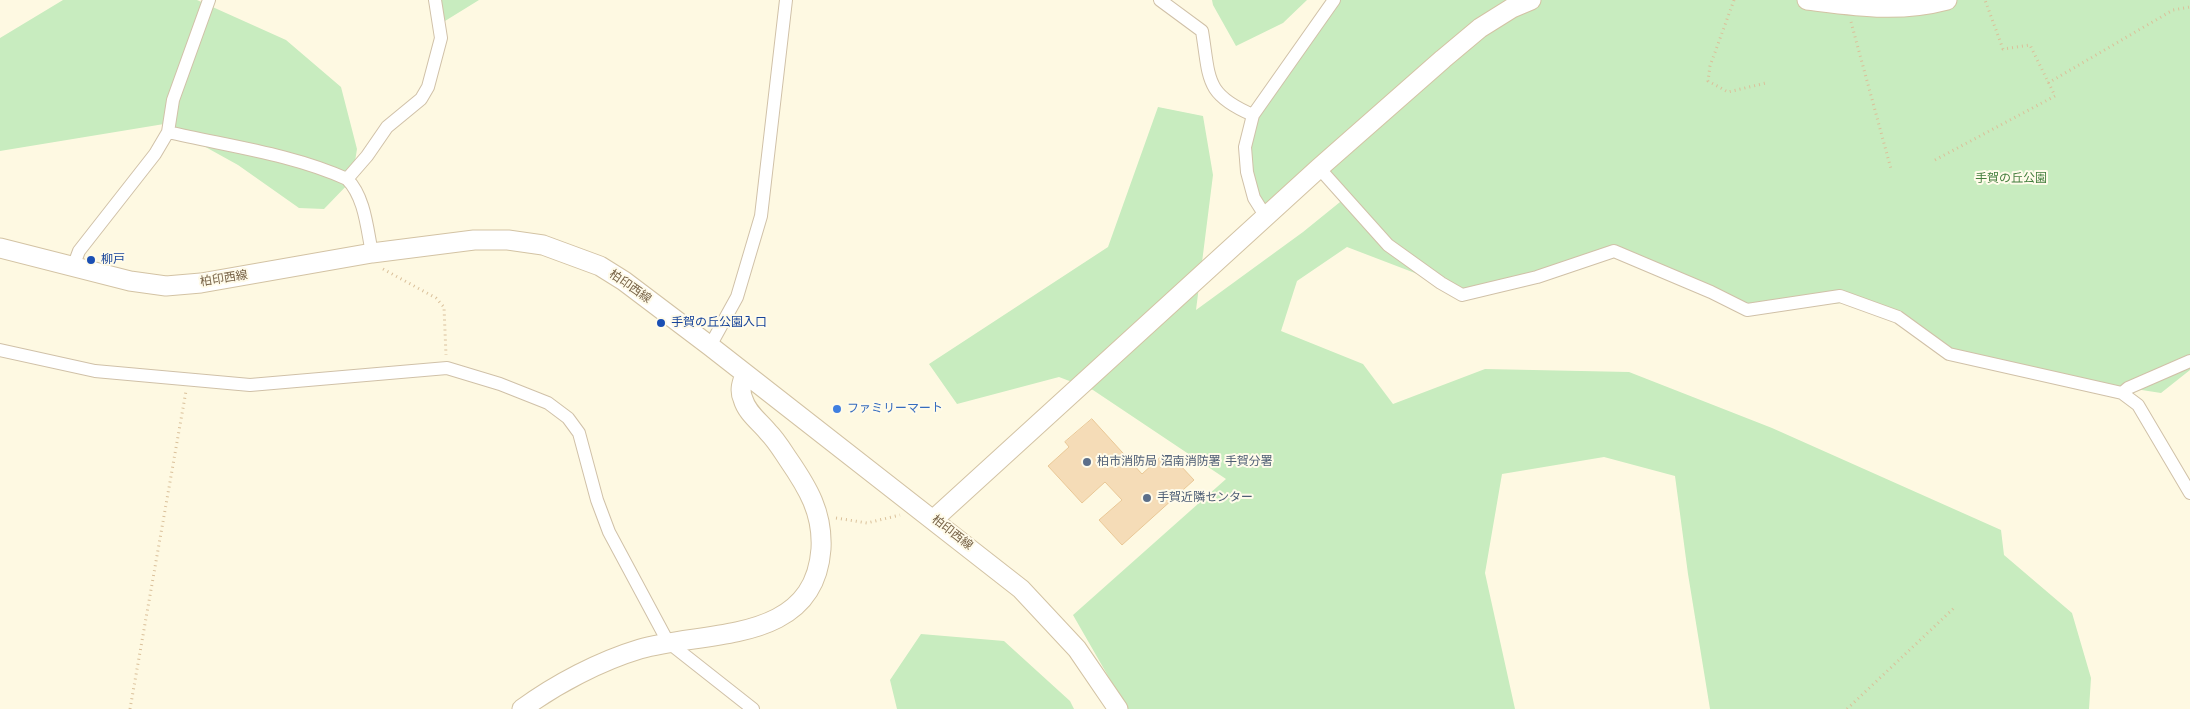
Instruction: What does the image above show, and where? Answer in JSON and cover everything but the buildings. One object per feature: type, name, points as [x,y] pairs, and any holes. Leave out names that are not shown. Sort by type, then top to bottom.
[{"type":"street","points":[[73,267],[79,251],[155,154],[168,132],[173,100],[209,0]]},
{"type":"street","points":[[347,180],[368,156],[387,127],[421,99],[428,87],[441,38],[435,0]]},
{"type":"street","points":[[710,346],[737,297],[761,216],[786,0]]},
{"type":"street","points":[[1160,0],[1202,31],[1211,84],[1217,94],[1231,106],[1253,115]]},
{"type":"street","points":[[1266,216],[1254,198],[1246,172],[1245,147],[1253,115],[1334,0]]},
{"type":"street","points":[[927,514],[1480,28],[1512,8],[1531,0]]},
{"type":"street","points":[[1807,0],[1846,5],[1911,8],[1947,0]]},
{"type":"street","points":[[168,132],[286,159],[326,170],[347,180],[354,186],[360,202],[376,260]]},
{"type":"street","points":[[1319,168],[1388,245],[1441,283],[1462,295],[1537,277],[1614,251],[1712,292],[1747,310],[1840,296],[1898,317],[1948,354],[2122,393],[2138,405],[2190,493]]},
{"type":"street","name":"柏印西線","points":[[0,248],[130,281],[166,286],[376,260],[474,240],[508,240],[543,245],[600,266],[624,281],[710,346],[1021,589],[1051,618],[1078,649],[1118,709]]},
{"type":"street","points":[[0,350],[95,371],[250,385],[447,368],[516,390],[548,403],[568,418],[579,433],[597,500],[609,532],[668,642],[753,709]]},
{"type":"street","points":[[2122,393],[2128,388],[2190,361]]},
{"type":"street","points":[[522,709],[592,669],[638,650],[668,642],[760,627],[784,615],[803,597],[815,577],[821,554],[819,514],[807,486],[770,433],[750,413],[743,401],[740,389],[745,374]]},
{"type":"path","points":[[1734,0],[1710,66],[1708,81],[1728,92],[1766,83]]},
{"type":"path","points":[[1935,160],[2055,96],[2030,45],[2003,49],[1985,0]]},
{"type":"path","points":[[1846,5],[1891,169]]},
{"type":"path","points":[[2048,83],[2173,10],[2190,7]]},
{"type":"path","points":[[376,260],[436,298],[444,307],[447,368]]},
{"type":"path","points":[[130,709],[188,380]]},
{"type":"path","points":[[819,514],[852,523],[866,524],[927,514]]},
{"type":"path","points":[[1847,709],[1954,608]]},
{"type":"green space","points":[[63,0],[197,0],[286,40],[341,87],[357,149],[352,180],[324,209],[299,208],[238,165],[164,124],[0,151],[0,38]]},
{"type":"green space","points":[[440,0],[479,0],[445,21]]},
{"type":"green space","points":[[1212,0],[1307,0],[1283,23],[1236,46]]},
{"type":"green space","name":"手賀の丘公園","points":[[1334,0],[2190,0],[2190,370],[2161,393],[2129,388],[2122,393],[1949,354],[1898,317],[1856,302],[1747,310],[1614,251],[1462,295],[1441,283],[1347,247],[1297,281],[1281,331],[1363,364],[1393,404],[1485,369],[1629,372],[1772,428],[2001,530],[2004,555],[2072,613],[2091,678],[2089,709],[1710,709],[1688,574],[1675,476],[1604,457],[1502,474],[1485,573],[1515,709],[1127,709],[1073,615],[1226,479],[1093,390],[1059,377],[957,404],[929,364],[1108,247],[1158,107],[1203,116],[1213,175],[1196,310],[1303,232],[1345,198],[1319,168],[1266,217],[1254,198],[1248,133]]},
{"type":"green space","points":[[921,634],[1004,641],[1070,701],[1074,709],[897,709],[890,680]]},
{"type":"place","name":"柳戸","points":[[91,260]]},
{"type":"place","name":"手賀の丘公園入口","points":[[661,323]]},
{"type":"place","name":"ファミリーマート","points":[[837,409]]},
{"type":"place","name":"柏市消防局 沼南消防署 手賀分署","points":[[1087,462]]},
{"type":"place","name":"手賀近隣センター","points":[[1147,498]]}]
